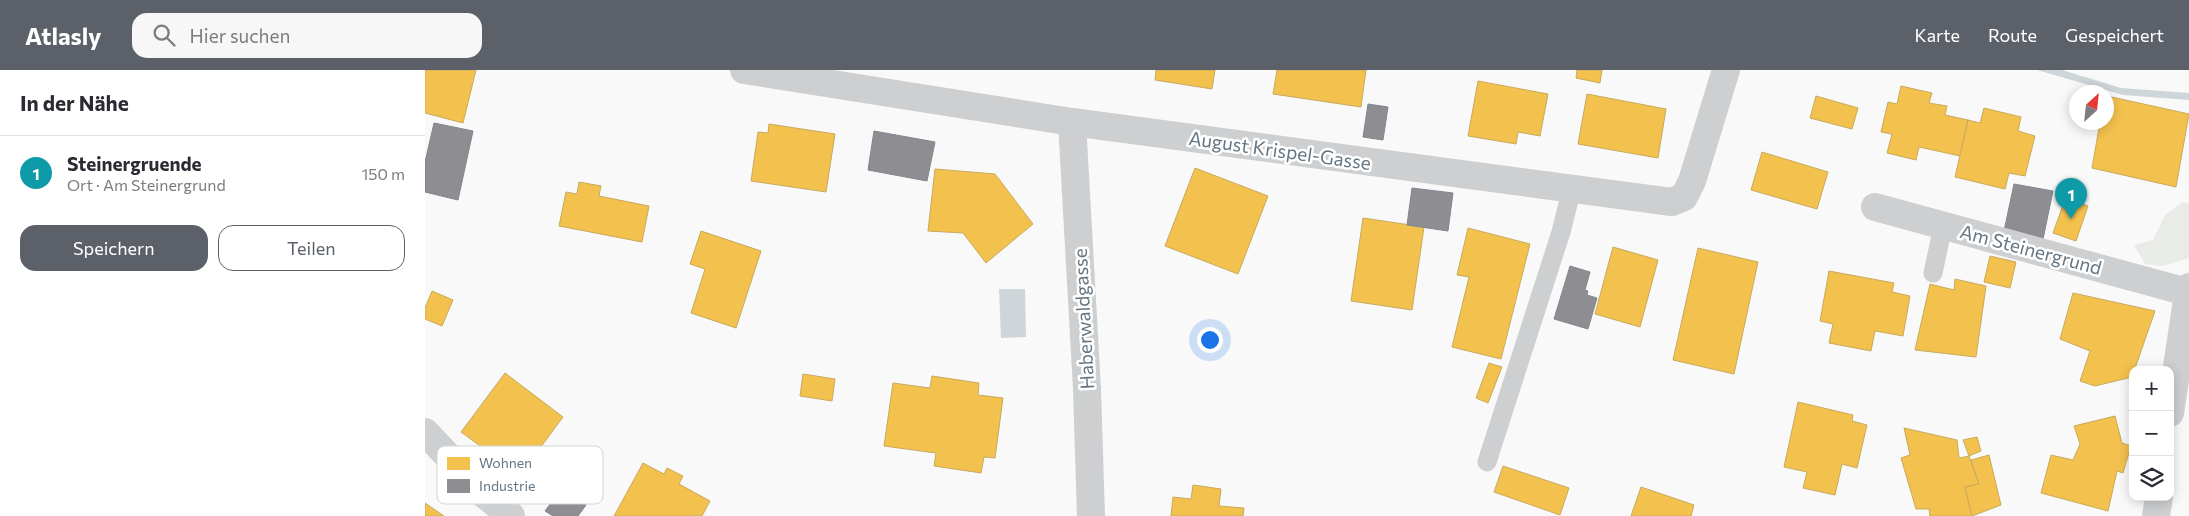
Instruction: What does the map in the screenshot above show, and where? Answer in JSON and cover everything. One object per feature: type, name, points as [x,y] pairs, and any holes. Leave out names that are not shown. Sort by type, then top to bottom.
[{"type":"street","name":"August Krispel-Gasse","points":[[744,70],[1071,122],[1672,202],[1684,197],[1692,181],[1726,70]]},
{"type":"street","name":"Haberwaldgasse","points":[[1071,122],[1087,389],[1091,516]]},
{"type":"street","name":"Am Steinergrund","points":[[1875,208],[2188,289],[2170,411]]},
{"type":"street","points":[[425,432],[438,446]]},
{"type":"street","points":[[2156,516],[2158,501]]},
{"type":"street","points":[[496,504],[511,516]]},
{"type":"lane","points":[[1487,462],[1561,232],[1568,204],[1569,188]]},
{"type":"lane","points":[[1933,273],[1943,226]]},
{"type":"shaded area","points":[[2037,70],[2062,70],[2111,85],[2089,85]]},
{"type":"shaded area","points":[[2114,86],[2189,93],[2189,100],[2123,95],[2114,92]]},
{"type":"shaded area","points":[[2182,202],[2189,204],[2189,258],[2163,266],[2145,264],[2134,245],[2153,240],[2165,215]]},
{"type":"shaded area","points":[[999,289],[1025,289],[1026,337],[1001,338]]},
{"type":"building: Wohnen","points":[[425,70],[476,70],[463,123],[425,113]]},
{"type":"building: Wohnen","points":[[1156,70],[1215,70],[1212,89],[1155,80]]},
{"type":"building: Wohnen","points":[[1277,70],[1366,70],[1361,107],[1273,94]]},
{"type":"building: Wohnen","points":[[1577,70],[1602,70],[1600,83],[1576,78]]},
{"type":"building: Wohnen","points":[[1478,81],[1548,94],[1540,136],[1518,132],[1516,144],[1468,136]]},
{"type":"building: Wohnen","points":[[1901,86],[1932,93],[1929,103],[1947,106],[1945,115],[1968,120],[1960,156],[1919,147],[1916,160],[1887,153],[1892,134],[1881,132],[1888,102],[1897,104]]},
{"type":"building: Wohnen","points":[[1587,94],[1666,109],[1658,158],[1578,144]]},
{"type":"building: Wohnen","points":[[1816,96],[1858,108],[1852,129],[1810,118]]},
{"type":"building: Wohnen","points":[[2114,98],[2189,114],[2176,187],[2092,168],[2099,130],[2114,130]]},
{"type":"building: Wohnen","points":[[1984,108],[2021,117],[2018,131],[2035,136],[2025,176],[2009,173],[2005,189],[1955,177],[1968,120],[1980,123]]},
{"type":"building: Wohnen","points":[[769,124],[835,134],[826,192],[751,181],[758,132],[768,133]]},
{"type":"building: Wohnen","points":[[1762,152],[1828,172],[1817,209],[1751,190]]},
{"type":"building: Wohnen","points":[[1195,168],[1268,196],[1238,274],[1165,246]]},
{"type":"building: Wohnen","points":[[935,169],[995,174],[1033,224],[986,263],[963,233],[928,231]]},
{"type":"building: Wohnen","points":[[579,182],[601,186],[599,196],[649,206],[642,242],[559,226],[566,192],[577,194]]},
{"type":"building: Wohnen","points":[[2066,197],[2088,206],[2076,241],[2053,233]]},
{"type":"building: Wohnen","points":[[1363,218],[1424,227],[1412,310],[1351,301]]},
{"type":"building: Wohnen","points":[[1468,228],[1530,244],[1501,359],[1452,347],[1469,277],[1457,275]]},
{"type":"building: Wohnen","points":[[701,231],[761,251],[736,328],[691,313],[705,269],[690,264]]},
{"type":"building: Wohnen","points":[[1613,247],[1658,260],[1640,327],[1595,314]]},
{"type":"building: Wohnen","points":[[1698,248],[1758,262],[1734,374],[1673,360]]},
{"type":"building: Wohnen","points":[[1990,256],[2016,262],[2010,288],[1984,282]]},
{"type":"building: Wohnen","points":[[1829,271],[1894,283],[1892,292],[1910,296],[1903,336],[1875,331],[1871,351],[1829,343],[1833,324],[1820,321]]},
{"type":"building: Wohnen","points":[[1955,279],[1986,286],[1976,357],[1915,350],[1930,284],[1954,290]]},
{"type":"building: Wohnen","points":[[432,291],[453,300],[442,326],[425,319],[425,308]]},
{"type":"building: Wohnen","points":[[2073,293],[2155,311],[2136,366],[2129,366],[2129,378],[2095,386],[2080,381],[2090,351],[2060,339]]},
{"type":"building: Wohnen","points":[[1489,363],[1502,367],[1488,403],[1476,398]]},
{"type":"building: Wohnen","points":[[505,373],[563,417],[542,446],[480,446],[461,432]]},
{"type":"building: Wohnen","points":[[803,374],[835,379],[832,401],[800,396]]},
{"type":"building: Wohnen","points":[[932,376],[979,383],[978,395],[1003,398],[995,458],[984,457],[981,473],[934,466],[936,453],[884,446],[893,383],[930,388]]},
{"type":"building: Wohnen","points":[[1798,402],[1853,415],[1852,421],[1867,425],[1857,468],[1842,464],[1835,495],[1803,488],[1807,472],[1784,467]]},
{"type":"building: Wohnen","points":[[2115,416],[2122,443],[2129,445],[2129,453],[2123,473],[2117,471],[2108,511],[2041,493],[2051,455],[2073,460],[2080,444],[2074,426]]},
{"type":"building: Wohnen","points":[[1904,428],[1957,440],[1959,458],[1969,456],[1979,484],[1965,487],[1972,516],[1930,516],[1929,509],[1916,509],[1901,458],[1910,455]]},
{"type":"building: Wohnen","points":[[1977,437],[1981,451],[1969,456],[1963,440]]},
{"type":"building: Wohnen","points":[[1989,455],[2001,505],[1972,516],[1965,487],[1979,484],[1971,460]]},
{"type":"building: Wohnen","points":[[643,463],[664,474],[667,468],[683,476],[679,484],[710,501],[702,516],[614,516]]},
{"type":"building: Wohnen","points":[[1503,466],[1569,488],[1560,515],[1494,492]]},
{"type":"building: Wohnen","points":[[1193,485],[1221,489],[1219,506],[1244,508],[1243,516],[1171,516],[1173,497],[1191,499]]},
{"type":"building: Wohnen","points":[[1641,487],[1694,505],[1691,516],[1631,516]]},
{"type":"building: Wohnen","points":[[425,503],[444,516],[425,516]]},
{"type":"building: Industrie","points":[[1368,104],[1388,107],[1383,140],[1363,137]]},
{"type":"building: Industrie","points":[[434,123],[473,131],[458,200],[425,192],[425,162]]},
{"type":"building: Industrie","points":[[874,131],[935,142],[927,181],[868,170]]},
{"type":"building: Industrie","points":[[2014,184],[2053,191],[2043,239],[2004,231]]},
{"type":"building: Industrie","points":[[1412,188],[1453,193],[1448,231],[1407,225]]},
{"type":"building: Industrie","points":[[1570,266],[1590,272],[1585,290],[1588,291],[1587,295],[1597,298],[1588,329],[1554,319]]},
{"type":"building: Industrie","points":[[550,504],[586,505],[578,516],[553,516],[545,511]]},
{"type":"place","name":"Steinergruende","points":[[2071,219]]}]
